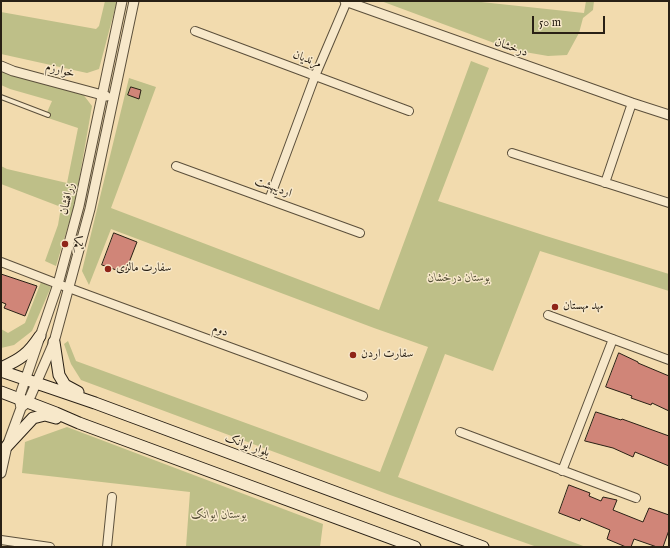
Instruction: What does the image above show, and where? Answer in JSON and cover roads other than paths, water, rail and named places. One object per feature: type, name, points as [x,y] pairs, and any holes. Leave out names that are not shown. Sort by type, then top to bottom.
[{"type":"main road","points":[[1,369],[17,361],[31,349],[40,336]]},
{"type":"main road","points":[[54,342],[60,375],[65,385],[95,403]]},
{"type":"main road","name":"بلوار ایوانک","points":[[1,369],[37,384],[95,403],[483,547]]},
{"type":"main road","points":[[1,392],[23,403],[79,424],[415,547]]},
{"type":"main road","points":[[7,446],[33,418],[45,415],[79,424]]},
{"type":"street","name":"زرافشان","points":[[23,403],[25,379],[58,284],[79,206],[122,1]]},
{"type":"street","name":"زرافشان","points":[[23,403],[37,384],[54,342],[69,288],[90,209],[134,1]]},
{"type":"street","points":[[269,200],[315,76],[347,1]]},
{"type":"street","name":"درخشان","points":[[347,1],[669,115]]},
{"type":"street","name":"مرنديان","points":[[195,31],[409,111]]},
{"type":"street","name":"خوارزم","points":[[1,66],[113,98]]},
{"type":"street","points":[[605,183],[632,103]]},
{"type":"street","points":[[512,153],[669,203]]},
{"type":"street","name":"اردیبهشت","points":[[176,166],[360,233]]},
{"type":"street","points":[[1,262],[58,284]]},
{"type":"street","name":"دوم","points":[[58,284],[363,396]]},
{"type":"street","points":[[548,315],[669,360]]},
{"type":"street","points":[[562,471],[613,339]]},
{"type":"street","points":[[1,473],[7,446],[23,403]]},
{"type":"street","points":[[460,432],[636,498]]},
{"type":"street","points":[[108,547],[112,497]]},
{"type":"street","points":[[1,540],[50,547]]},
{"type":"lane","points":[[1,97],[48,115]]},
{"type":"place","name":"یکم","points":[[65,244]]},
{"type":"place","name":"سفارت مالزی","points":[[108,269]]},
{"type":"place","name":"مهد مهستان","points":[[555,307]]},
{"type":"place","name":"سفارت اردن","points":[[353,355]]},
{"type":"park label","name":"بوستان درخشان","points":[[459,279]]},
{"type":"park label","name":"بوستان ایوانک","points":[[219,516]]}]
